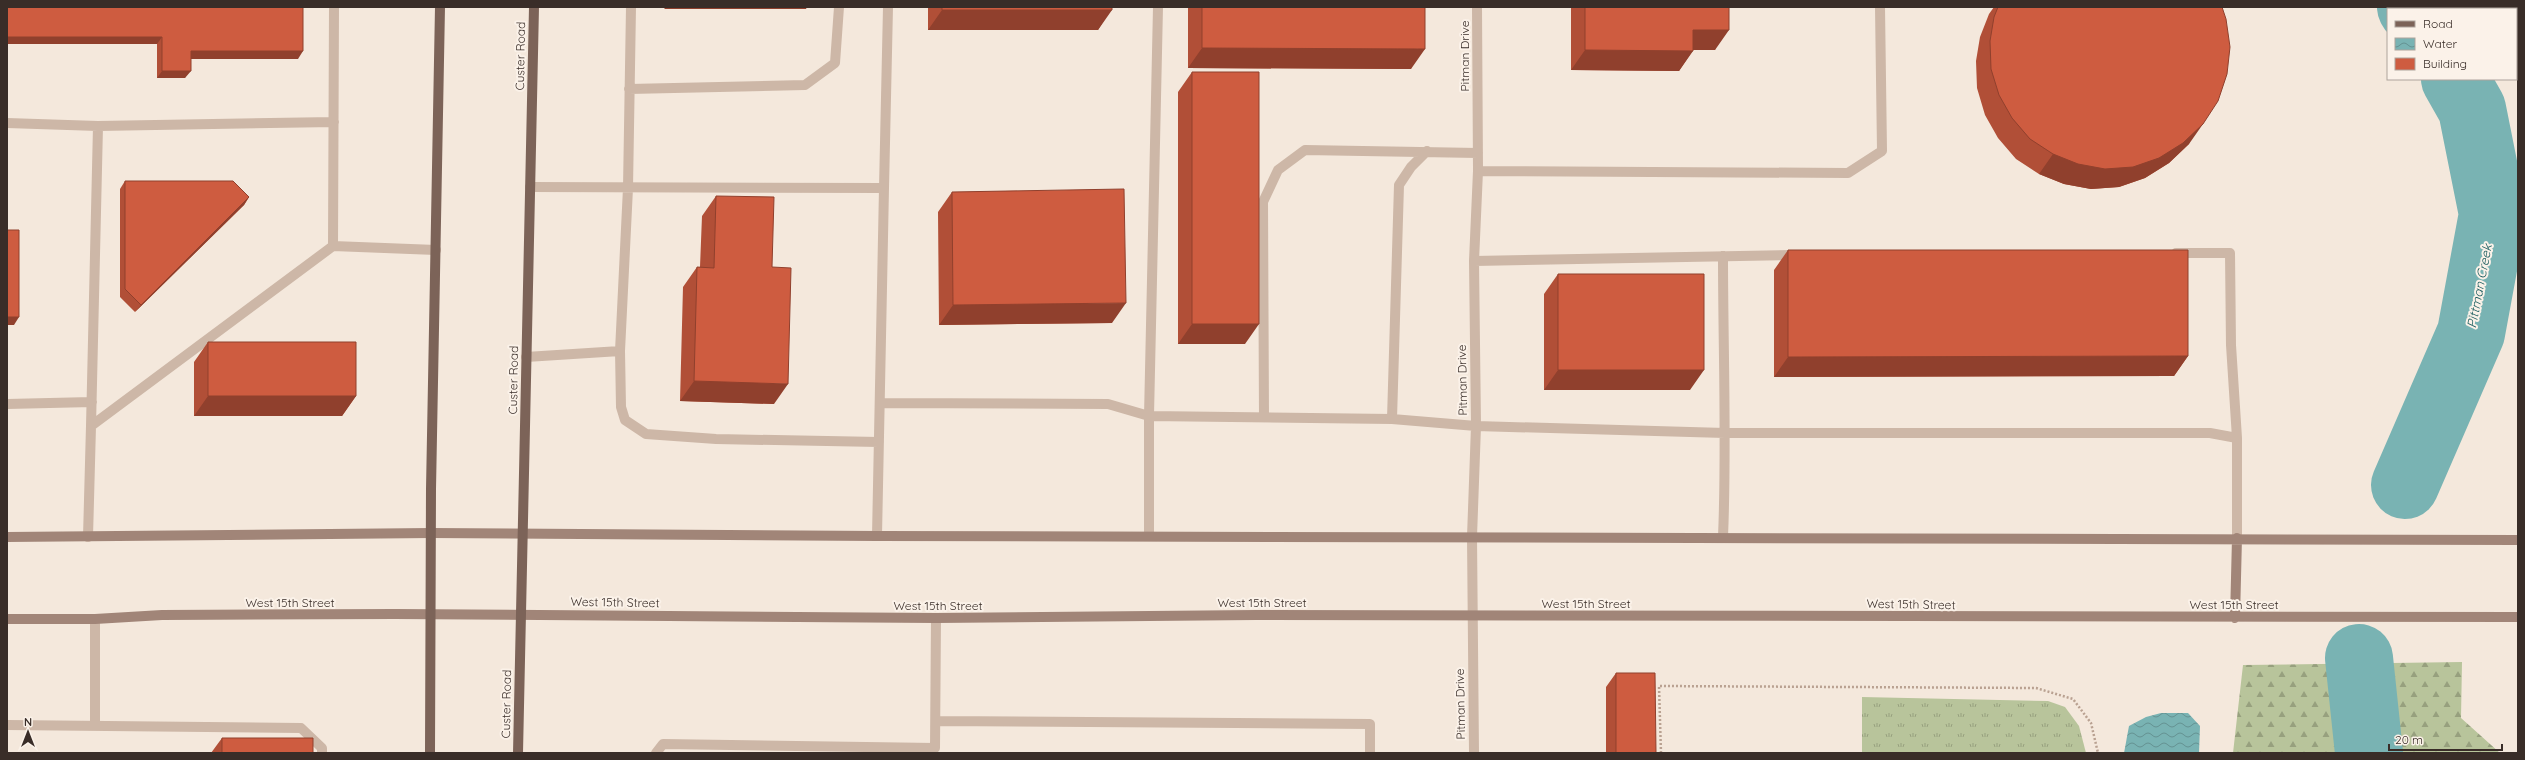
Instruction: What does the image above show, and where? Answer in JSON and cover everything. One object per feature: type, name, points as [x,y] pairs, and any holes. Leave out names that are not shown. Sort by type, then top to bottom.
[{"type":"main road","points":[[430,753],[431,533],[440,7]]},
{"type":"main road","name":"Custer Road","points":[[518,753],[534,7]]},
{"type":"main road","points":[[7,538],[431,533],[877,536],[2335,538],[2518,540]]},
{"type":"main road","points":[[2235,618],[2237,538]]},
{"type":"main road","name":"West 15th Street","points":[[7,619],[95,619],[162,615],[431,614],[936,618],[1471,616],[2235,618],[2518,617]]},
{"type":"street","points":[[333,246],[334,7]]},
{"type":"street","points":[[631,7],[628,188],[620,351],[621,407],[625,420],[646,434],[716,439],[879,442]]},
{"type":"street","points":[[629,88],[805,85],[835,63],[839,7]]},
{"type":"street","points":[[877,536],[888,7]]},
{"type":"street","points":[[1149,536],[1149,416],[1158,7]]},
{"type":"street","name":"Pitman Drive","points":[[1474,753],[1471,616],[1476,426],[1474,261],[1478,171],[1477,7]]},
{"type":"street","points":[[1478,171],[1848,173],[1882,151],[1880,7]]},
{"type":"street","points":[[7,124],[98,126],[334,122]]},
{"type":"street","points":[[88,537],[98,126]]},
{"type":"street","points":[[1264,417],[1263,202],[1278,170],[1306,150],[1478,153]]},
{"type":"street","points":[[1392,419],[1399,185],[1412,166],[1427,151]]},
{"type":"street","points":[[530,187],[884,188]]},
{"type":"street","points":[[91,426],[333,246],[436,250]]},
{"type":"street","points":[[2167,252],[2230,253],[2231,345],[2237,438],[2237,538]]},
{"type":"street","points":[[1474,261],[1808,255]]},
{"type":"street","points":[[1722,256],[1725,433],[1723,537]]},
{"type":"street","points":[[526,357],[620,351]]},
{"type":"street","points":[[7,404],[92,402]]},
{"type":"street","points":[[880,403],[1108,404],[1149,416],[1392,419],[1476,426],[1725,433],[2210,433],[2237,438]]},
{"type":"street","points":[[656,753],[663,744],[935,748],[936,618]]},
{"type":"street","points":[[95,619],[95,726]]},
{"type":"street","points":[[936,721],[1370,724],[1370,753]]},
{"type":"street","points":[[7,725],[301,728],[322,748],[322,753]]},
{"type":"path","points":[[1660,753],[1660,686],[2036,688],[2073,699],[2091,723],[2098,753]]},
{"type":"path","points":[[1653,732],[1660,731]]},
{"type":"green space","points":[[2462,662],[2461,718],[2500,753],[2233,753],[2243,665]]},
{"type":"green space","points":[[1862,697],[2048,701],[2065,707],[2079,726],[2086,753],[1862,753]]},
{"type":"water","points":[[2161,713],[2188,713],[2200,726],[2199,753],[2124,753],[2129,726],[2146,717]]},
{"type":"building","points":[[7,7],[303,7],[303,51],[191,51],[191,71],[162,71],[162,37],[7,37]]},
{"type":"building","points":[[942,7],[1112,7],[1112,10],[942,10]]},
{"type":"building","points":[[1202,7],[1425,7],[1425,49],[1202,48]]},
{"type":"building","points":[[1585,7],[1729,7],[1729,30],[1693,30],[1693,51],[1585,50]]},
{"type":"building","points":[[1998,7],[2222,7],[2226,19],[2230,47],[2227,74],[2218,101],[2203,124],[2183,143],[2159,158],[2133,167],[2105,169],[2078,164],[2053,154],[2030,139],[2012,118],[1999,95],[1991,69],[1990,41],[1994,17]]},
{"type":"building","points":[[1192,72],[1259,72],[1259,324],[1192,324]]},
{"type":"building","points":[[125,181],[233,181],[249,197],[141,305],[125,289]]},
{"type":"building","points":[[1124,189],[1126,303],[953,305],[952,192]]},
{"type":"building","points":[[716,196],[774,197],[772,267],[791,268],[788,384],[694,381],[697,267],[714,268]]},
{"type":"building","points":[[7,230],[19,230],[19,317],[7,317]]},
{"type":"building","points":[[1788,250],[2188,250],[2188,356],[1788,357]]},
{"type":"building","points":[[1558,274],[1704,274],[1704,370],[1558,370]]},
{"type":"building","points":[[208,342],[356,342],[356,396],[208,396]]},
{"type":"building","points":[[1616,673],[1655,673],[1656,753],[1616,753]]},
{"type":"building","points":[[222,738],[313,738],[313,753],[222,753]]},
{"type":"waterway","name":"Pittman Creek","points":[[2405,485],[2471,333],[2493,214],[2472,109],[2456,80]]},
{"type":"waterway","name":"Pittman Creek","points":[[2359,658],[2369,753]]}]
